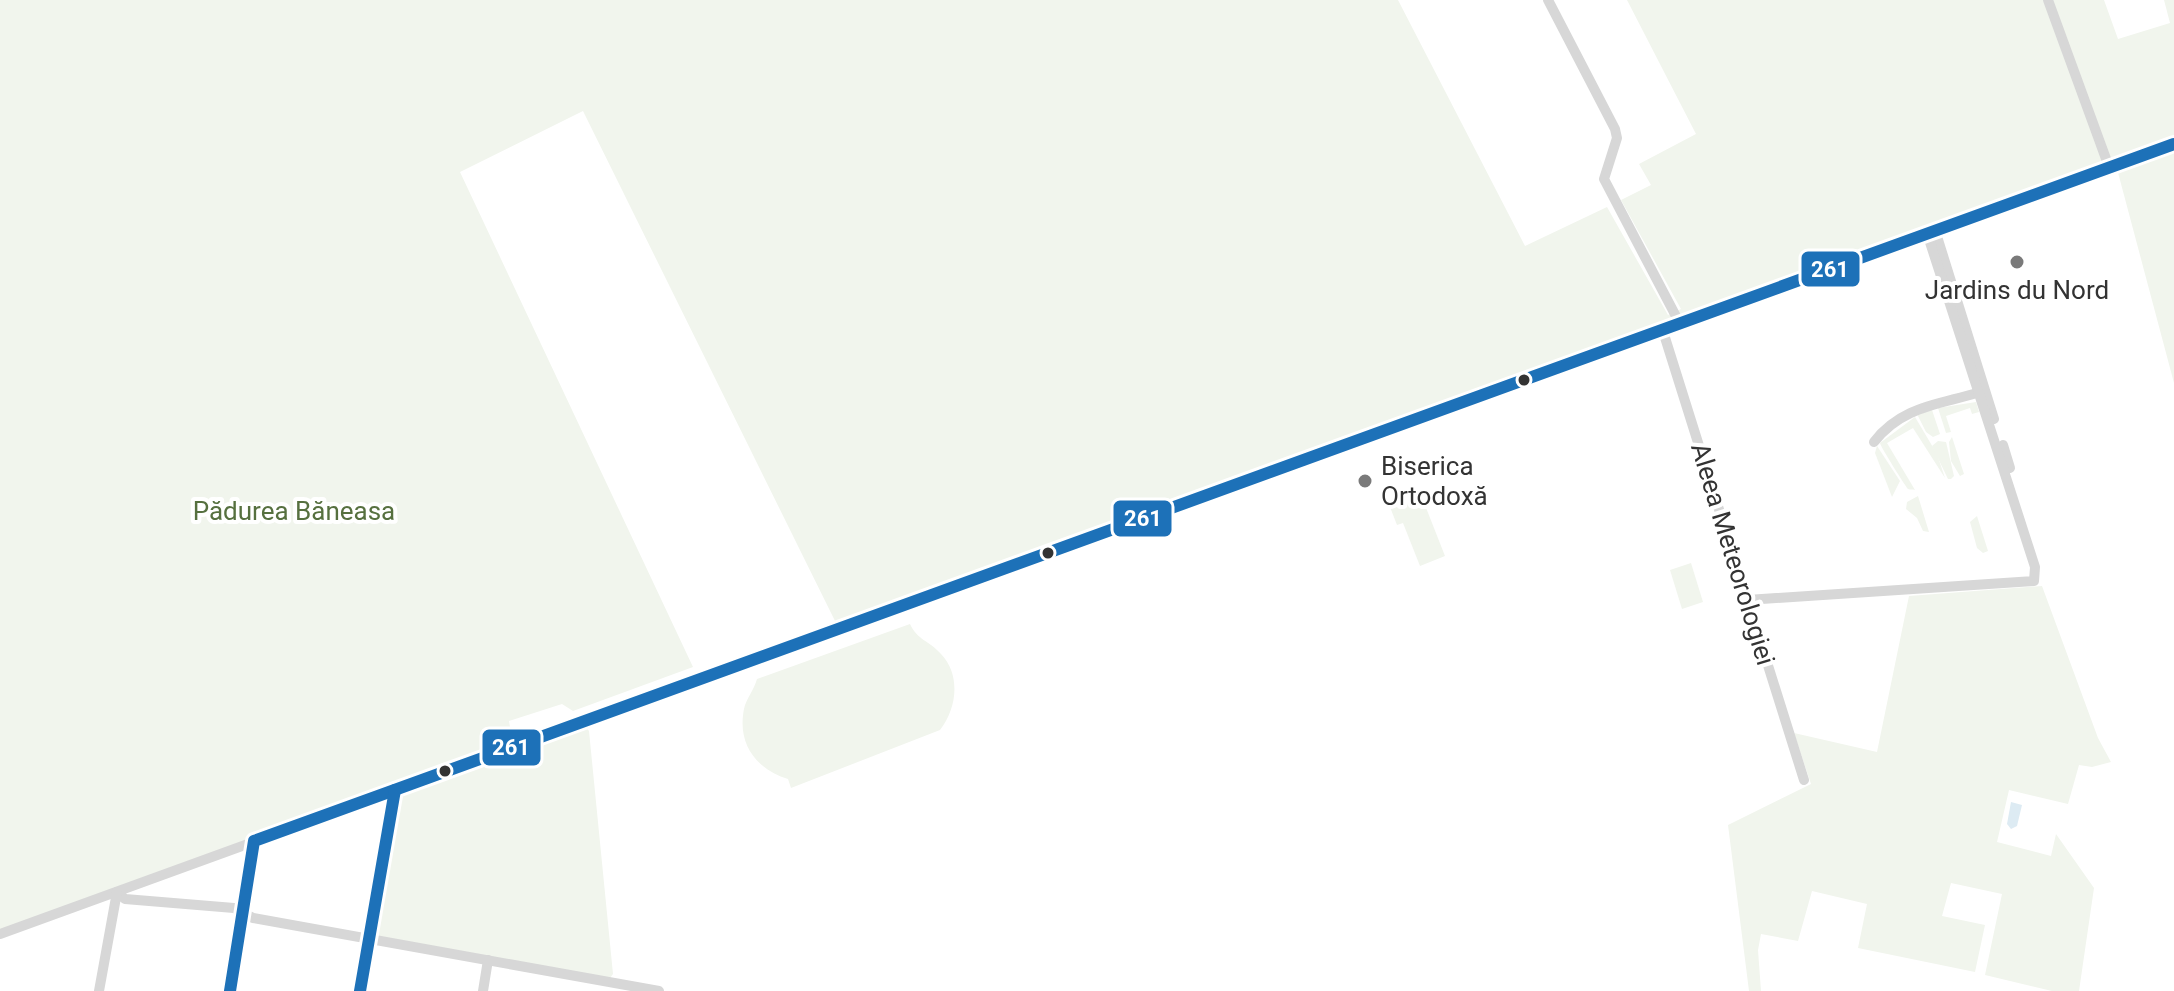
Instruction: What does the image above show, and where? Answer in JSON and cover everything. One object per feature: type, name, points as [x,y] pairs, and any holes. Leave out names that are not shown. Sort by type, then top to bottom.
[{"type":"street","points":[[1548,0],[1615,129],[1617,138],[1604,179],[1679,322]]},
{"type":"street","points":[[2048,0],[2061,28],[2109,167]]},
{"type":"street","points":[[0,934],[2174,144]]},
{"type":"street","points":[[1747,600],[2034,581],[2036,574],[2031,553],[1977,393],[1931,231]]},
{"type":"street","points":[[1931,231],[2010,468]]},
{"type":"street","name":"Aleea Meteorologiei","points":[[1662,328],[1804,780]]},
{"type":"street","points":[[1874,442],[1889,424],[1911,411],[1977,393]]},
{"type":"street","points":[[360,991],[395,790]]},
{"type":"street","points":[[230,991],[254,841]]},
{"type":"street","points":[[117,892],[125,899],[234,908],[243,915],[488,960],[605,986],[659,991]]},
{"type":"street","points":[[99,991],[117,892]]},
{"type":"street","points":[[483,991],[488,960]]},
{"type":"green space","name":"Pădurea Băneasa","points":[[0,0],[1398,0],[1525,246],[1607,207],[1668,315],[1681,309],[1621,200],[1651,185],[1639,164],[1696,134],[1627,0],[2104,0],[2118,39],[2170,23],[2164,0],[2174,0],[2174,383],[2116,165],[838,627],[583,111],[460,172],[693,667],[573,711],[562,704],[509,721],[513,745],[581,721],[589,731],[613,974],[607,982],[369,938],[395,791],[0,934]]},
{"type":"green space","points":[[1976,402],[1979,412],[1972,414],[1970,408],[1946,416],[1951,432],[1946,433],[1938,408]]},
{"type":"green space","points":[[1932,410],[1940,434],[1933,437],[1926,432],[1917,414]]},
{"type":"green space","points":[[1915,417],[1937,454],[1945,478],[1913,428],[1887,443],[1915,490],[1908,489],[1880,443]]},
{"type":"green space","points":[[1952,437],[1964,474],[1960,476],[1951,461],[1949,442]]},
{"type":"green space","points":[[1938,441],[1946,442],[1954,476],[1951,479],[1948,479],[1932,446]]},
{"type":"green space","points":[[1877,446],[1900,481],[1892,497],[1875,453]]},
{"type":"green space","points":[[1421,495],[1445,556],[1420,566],[1403,523],[1397,525],[1390,507]]},
{"type":"green space","points":[[1918,496],[1929,532],[1923,531],[1917,518],[1906,509],[1907,502]]},
{"type":"green space","points":[[1977,516],[1988,551],[1983,553],[1977,548],[1970,522]]},
{"type":"green space","points":[[1691,563],[1703,602],[1682,609],[1670,570]]},
{"type":"green space","points":[[2042,586],[2098,738],[2111,762],[2092,767],[2079,765],[2068,804],[2009,790],[1997,842],[2051,856],[2056,834],[2094,888],[2079,991],[2052,991],[1985,975],[2002,894],[1951,883],[1942,916],[1985,925],[1975,972],[1858,948],[1867,904],[1812,891],[1798,941],[1761,934],[1758,950],[1761,991],[1749,991],[1728,825],[1811,784],[1794,733],[1877,752],[1909,596]]},
{"type":"green space","points":[[910,624],[916,634],[941,654],[952,672],[953,702],[940,730],[791,788],[788,779],[758,762],[743,733],[745,705],[757,679]]},
{"type":"shaded area","points":[[2011,802],[2022,805],[2017,826],[2011,829],[2007,824]]},
{"type":"transit line","name":"261","points":[[230,991],[254,841],[2174,144]]},
{"type":"transit line","name":"261","points":[[360,991],[395,790]]},
{"type":"place","name":"Jardins du Nord","points":[[2017,262]]},
{"type":"place","name":"Biserica Ortodoxă","points":[[1365,481]]}]
